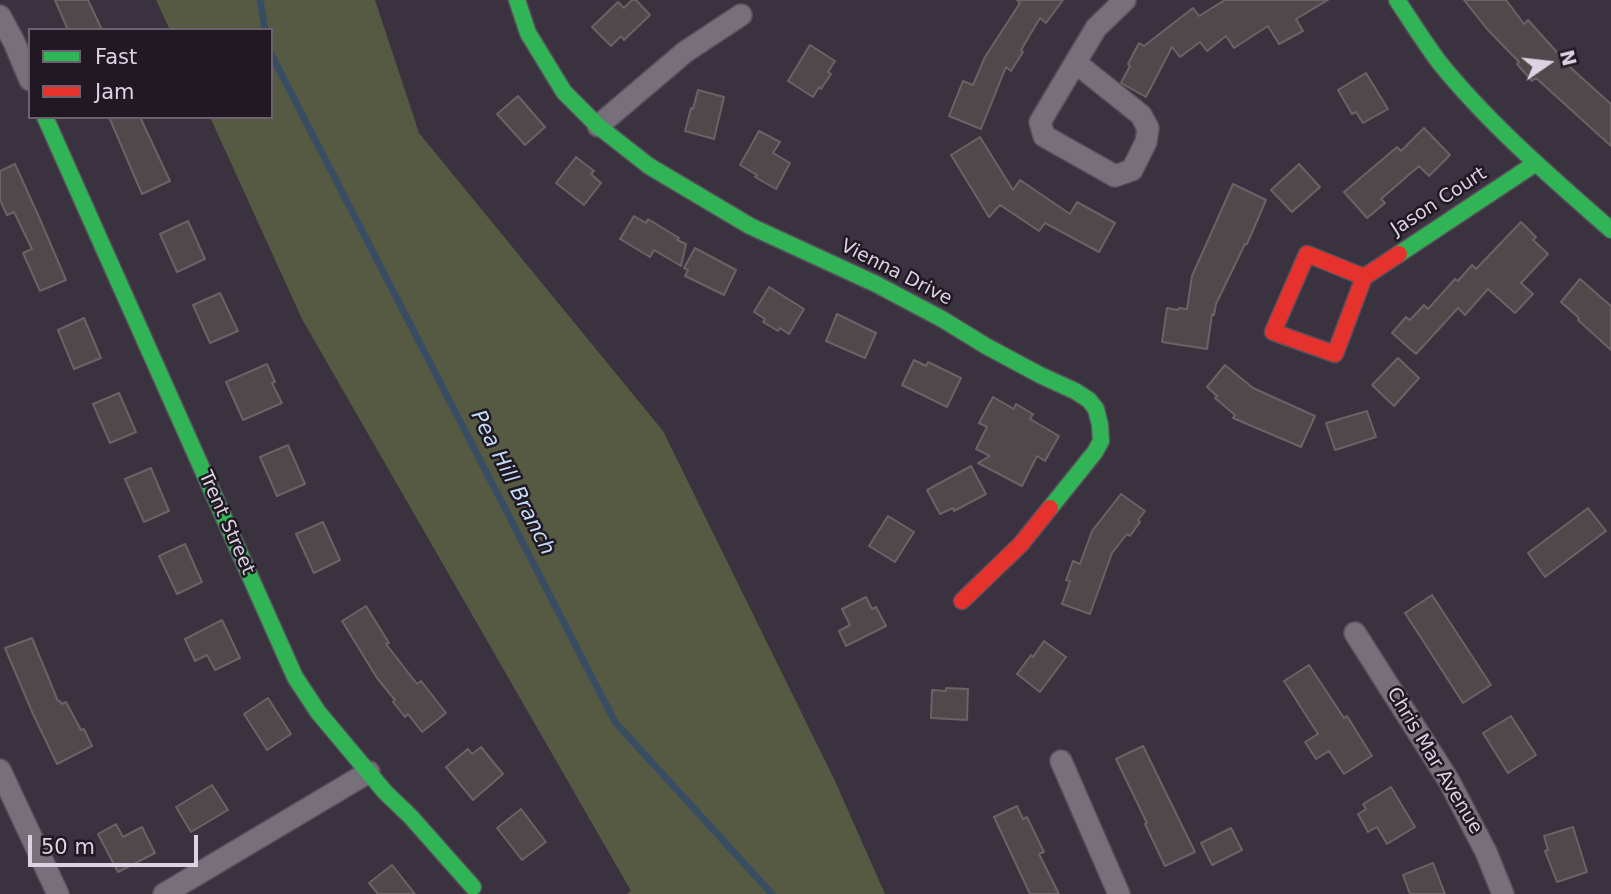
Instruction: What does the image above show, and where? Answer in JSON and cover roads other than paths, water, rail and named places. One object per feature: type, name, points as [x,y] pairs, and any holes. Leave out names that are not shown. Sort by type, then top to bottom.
[{"type":"street","name":"Vienna Drive","points":[[517,0],[528,33],[564,92],[597,126],[649,166],[750,226],[876,284],[997,352],[1075,391],[1089,400],[1096,409],[1101,441],[1089,460],[1021,544],[962,601]]},
{"type":"street","points":[[1076,63],[1142,115],[1148,128],[1146,142],[1132,170],[1115,176],[1044,136],[1040,122],[1096,28],[1125,0]]},
{"type":"street","points":[[1397,0],[1419,35],[1455,80],[1536,163],[1611,230]]},
{"type":"street","points":[[597,126],[685,52],[741,15]]},
{"type":"street","points":[[0,16],[15,42],[28,75]]},
{"type":"street","name":"Trent Street","points":[[46,119],[295,677],[318,712],[385,792],[473,887]]},
{"type":"street","name":"Jason Court","points":[[1364,276],[1536,163]]},
{"type":"street","points":[[1307,254],[1364,276],[1335,354],[1273,332],[1307,254]]},
{"type":"street","name":"Chris Mar Avenue","points":[[1355,633],[1449,781],[1486,852],[1503,894]]},
{"type":"street","points":[[1061,761],[1119,894]]},
{"type":"street","points":[[0,770],[58,894]]},
{"type":"street","points":[[164,894],[369,772]]},
{"type":"waterway","name":"Pea Hill Branch","points":[[260,0],[265,28]]},
{"type":"waterway","name":"Pea Hill Branch","points":[[273,58],[615,722],[772,894]]}]
